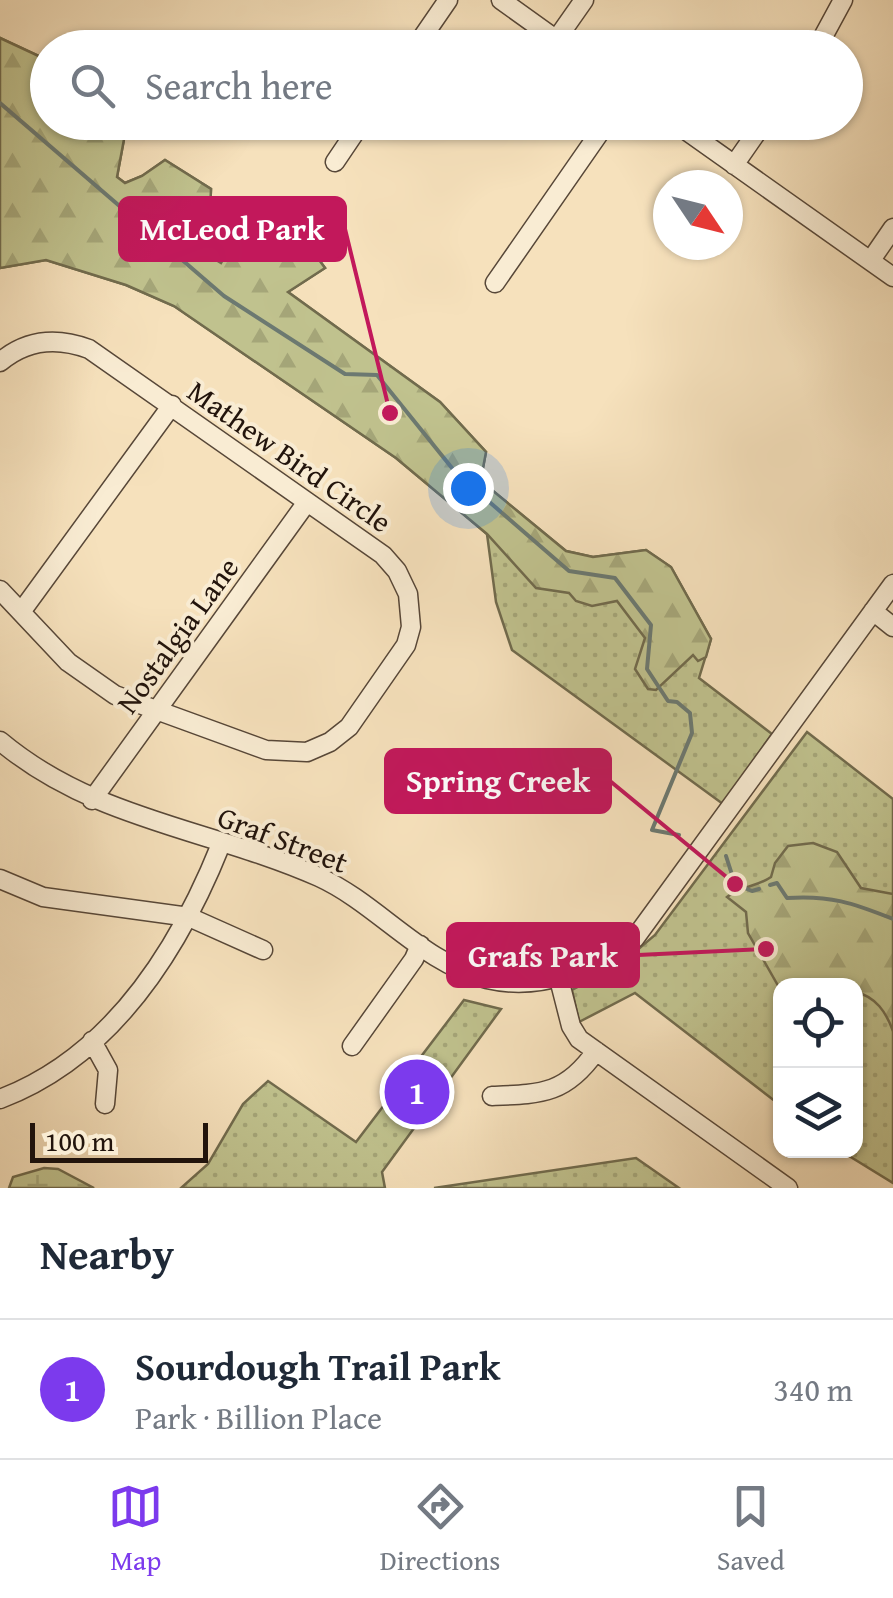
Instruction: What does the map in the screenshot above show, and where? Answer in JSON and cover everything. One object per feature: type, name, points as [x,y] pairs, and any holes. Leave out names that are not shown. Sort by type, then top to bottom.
[{"type":"street","points":[[427,30],[448,0]]},
{"type":"street","points":[[500,0],[542,30]]},
{"type":"street","points":[[569,30],[584,0]]},
{"type":"street","points":[[827,30],[843,0]]},
{"type":"street","points":[[335,162],[350,140]]},
{"type":"street","points":[[495,282],[594,140]]},
{"type":"street","points":[[700,140],[893,276]]},
{"type":"street","points":[[734,164],[751,140]]},
{"type":"street","points":[[871,260],[893,228]]},
{"type":"street","name":"Mathew Bird Circle","points":[[0,362],[38,342],[77,344],[89,349],[382,555],[397,571],[408,594],[412,627],[406,646],[359,716],[330,742],[292,753],[266,750],[115,695],[81,673],[0,590]]},
{"type":"street","points":[[21,612],[172,405]]},
{"type":"street","name":"Nostalgia Lane","points":[[92,800],[308,502]]},
{"type":"street","name":"Graf Street","points":[[0,741],[53,780],[92,800],[334,884],[446,962],[485,978],[515,982],[559,979],[602,962],[635,938],[893,584]]},
{"type":"street","points":[[873,612],[893,627]]},
{"type":"street","points":[[0,1099],[26,1090],[92,1041],[150,979],[189,917],[221,844]]},
{"type":"street","points":[[0,879],[42,896],[189,917],[263,950]]},
{"type":"street","points":[[352,1046],[420,945]]},
{"type":"street","points":[[559,979],[571,1026],[580,1039],[788,1188]]},
{"type":"street","points":[[92,1041],[108,1070],[105,1104]]},
{"type":"street","points":[[492,1096],[558,1090],[581,1072],[596,1051]]},
{"type":"green space","points":[[0,38],[30,52],[30,140],[124,140],[117,177],[125,183],[165,160],[211,189],[210,212],[191,237],[200,250],[221,263],[256,211],[300,234],[325,268],[288,292],[440,402],[486,452],[483,468],[476,477],[566,551],[593,557],[646,550],[671,567],[711,639],[699,678],[772,734],[723,804],[512,650],[496,602],[487,534],[396,458],[174,306],[126,285],[46,260],[0,268]]},
{"type":"green space","points":[[0,38],[30,52],[30,140],[124,140],[117,177],[125,183],[165,160],[211,189],[210,212],[191,237],[200,250],[221,263],[256,211],[300,234],[325,268],[288,292],[440,402],[486,452],[483,468],[476,477],[566,551],[593,557],[646,550],[671,567],[711,639],[706,657],[698,661],[693,655],[656,690],[648,689],[635,669],[645,638],[617,601],[592,606],[576,601],[569,593],[536,588],[487,534],[396,458],[174,306],[126,285],[46,260],[0,268]]},
{"type":"green space","points":[[807,732],[893,799],[893,1183],[852,1158],[863,1158],[863,978],[773,978],[773,1100],[635,993],[579,1022],[572,990],[621,964],[655,935]]},
{"type":"green space","points":[[813,843],[837,852],[861,888],[893,894],[893,1031],[879,1006],[863,995],[863,978],[774,978],[748,933],[746,912],[727,897],[771,877],[775,863],[788,846]]},
{"type":"green space","points":[[464,1000],[501,1009],[382,1172],[385,1188],[181,1188],[208,1164],[243,1104],[268,1081],[356,1142]]},
{"type":"green space","points":[[636,1158],[679,1188],[434,1188]]},
{"type":"green space","points":[[44,1168],[58,1169],[94,1188],[9,1188],[13,1177]]},
{"type":"waterway","points":[[0,103],[30,129]]},
{"type":"waterway","points":[[43,140],[224,296],[345,374],[377,375],[456,473],[569,571],[615,578],[651,625],[647,669],[668,701],[677,702],[690,713],[692,733],[652,830],[679,835]]},
{"type":"waterway","points":[[726,856],[735,884],[752,891],[759,889]]},
{"type":"waterway","points":[[770,885],[777,883],[787,898],[841,901],[893,919]]},
{"type":"place","name":"McLeod Park","points":[[390,413]]},
{"type":"place","name":"Spring Creek","points":[[735,884]]},
{"type":"place","name":"Grafs Park","points":[[766,949]]},
{"type":"place","name":"Sourdough Trail Park","points":[[417,1092]]}]
